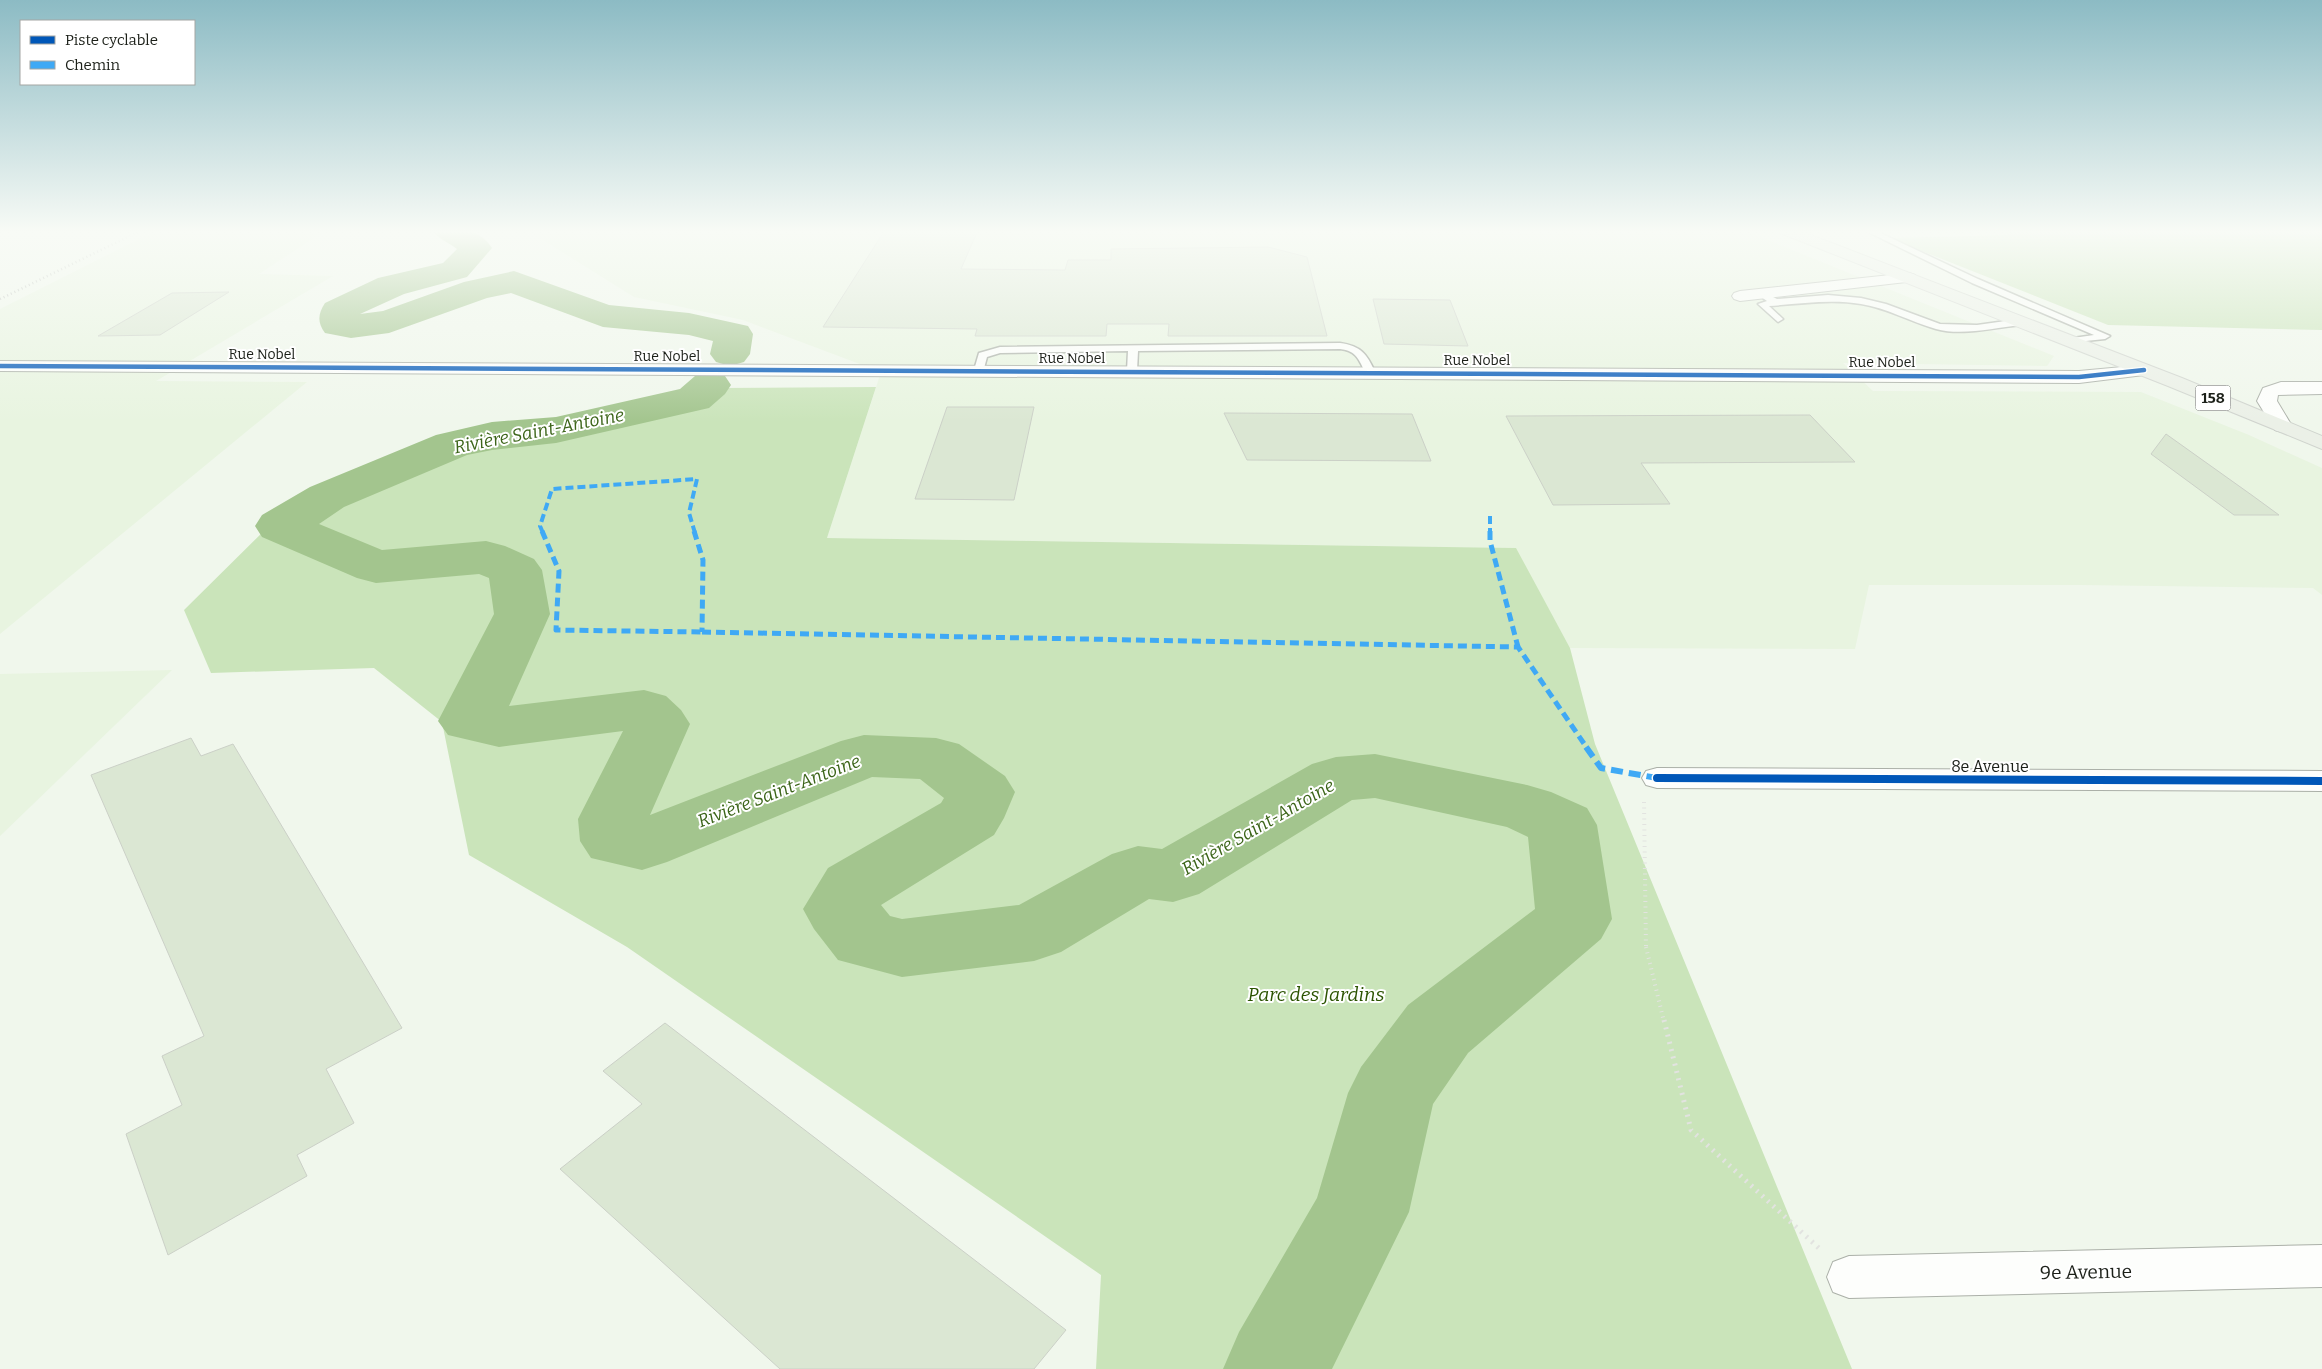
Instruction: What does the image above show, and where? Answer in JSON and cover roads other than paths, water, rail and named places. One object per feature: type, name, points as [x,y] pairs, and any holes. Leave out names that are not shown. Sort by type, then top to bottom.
[{"type":"main road","name":"158","points":[[1949,294],[2322,442]]},
{"type":"street","points":[[1740,296],[1761,294]]},
{"type":"street","name":"Rue Nobel","points":[[0,366],[2079,377],[2112,375],[2144,370]]},
{"type":"street","points":[[2282,426],[2267,402],[2270,392],[2281,388],[2322,388]]},
{"type":"street","name":"8e Avenue","points":[[1658,778],[2322,781]]},
{"type":"street","name":"9e Avenue","points":[[1850,1277],[2322,1266]]},
{"type":"lane","points":[[1761,294],[1776,302]]},
{"type":"lane","points":[[2005,294],[2105,336],[2069,341]]},
{"type":"lane","points":[[1778,319],[1762,304],[1828,298],[1850,299],[1883,306],[1938,327],[1977,328],[2020,322]]},
{"type":"lane","points":[[979,370],[982,354],[1000,350],[1340,346],[1357,349],[1362,352],[1370,372]]},
{"type":"lane","points":[[1132,371],[1133,348]]},
{"type":"waterway","name":"Rivière Saint-Antoine","points":[[374,294],[338,311],[338,325],[351,327],[389,322],[466,294]]},
{"type":"waterway","name":"Rivière Saint-Antoine","points":[[545,294],[603,316],[689,324],[734,334],[730,354]]},
{"type":"waterway","name":"Rivière Saint-Antoine","points":[[710,385],[694,399],[556,430],[492,436],[452,445],[327,497],[280,526],[376,567],[486,557],[515,570],[522,614],[470,721],[499,727],[644,709],[658,724],[613,819],[616,841],[642,845],[864,756],[936,759],[981,792],[969,818],[854,887],[841,909],[865,939],[902,948],[1034,932],[1138,872],[1173,876],[1336,779],[1375,776],[1527,808],[1562,825],[1574,919],[1438,1029],[1392,1093],[1361,1212],[1276,1369]]},
{"type":"railway","points":[[0,299],[11,294]]},
{"type":"park label","name":"Parc des Jardins","points":[[1316,994]]}]
